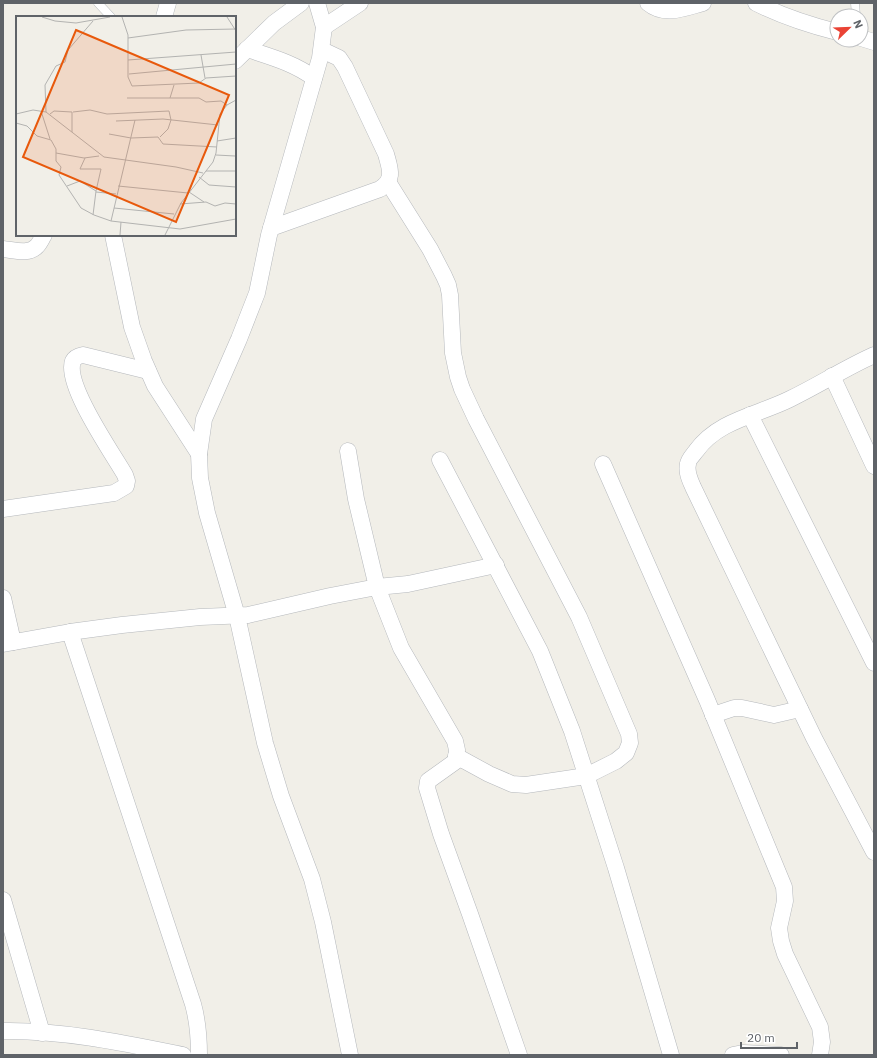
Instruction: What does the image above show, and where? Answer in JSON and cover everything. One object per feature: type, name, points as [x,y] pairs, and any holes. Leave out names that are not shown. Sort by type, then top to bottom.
[{"type":"street","points":[[164,16],[168,3]]},
{"type":"street","points":[[236,60],[274,23],[302,3]]},
{"type":"street","points":[[317,3],[324,27],[322,50],[271,228],[257,294],[239,340],[204,419],[199,454],[200,478],[206,513],[237,616],[265,743],[281,796],[312,879],[323,922],[350,1055]]},
{"type":"street","points":[[324,27],[360,3]]},
{"type":"street","points":[[648,3],[655,9],[664,11],[674,11],[703,3]]},
{"type":"street","points":[[756,3],[778,14],[829,30]]},
{"type":"street","points":[[247,49],[293,65],[314,78]]},
{"type":"street","points":[[271,228],[380,189],[388,182],[390,178],[390,169],[386,154],[345,67],[338,58],[322,50]]},
{"type":"street","points":[[388,182],[430,249],[448,285],[450,295],[453,353],[462,389],[476,419],[579,617],[629,734],[630,742],[626,753],[616,761],[586,776],[526,785],[512,784],[489,774],[456,756]]},
{"type":"street","points":[[3,249],[22,252],[31,250],[37,246],[43,236]]},
{"type":"street","points":[[113,236],[132,327],[148,371],[155,386],[199,454]]},
{"type":"street","points":[[3,509],[114,492],[126,486],[127,481],[125,475],[83,406],[74,379],[72,365],[77,357],[83,355],[148,371]]},
{"type":"street","points":[[874,355],[852,364],[790,399],[731,422],[710,436],[699,447],[688,463],[688,474],[800,709],[874,852]]},
{"type":"street","points":[[832,376],[874,466]]},
{"type":"street","points":[[750,415],[874,663]]},
{"type":"street","points":[[348,451],[356,499],[377,587],[401,648],[455,741],[456,760],[428,782],[427,788],[441,834],[519,1055]]},
{"type":"street","points":[[440,460],[540,651],[572,731],[616,868],[670,1055]]},
{"type":"street","points":[[603,464],[713,715],[784,887],[785,900],[780,928],[781,941],[785,954],[820,1027],[822,1042],[820,1055]]},
{"type":"street","points":[[3,598],[8,643],[70,632],[165,620],[248,615],[330,596],[377,587],[408,584],[496,565]]},
{"type":"street","points":[[70,632],[194,1004],[198,1026],[199,1055]]},
{"type":"street","points":[[713,715],[734,708],[742,708],[774,715],[800,709]]},
{"type":"street","points":[[3,900],[42,1033]]},
{"type":"street","points":[[3,1031],[42,1033],[117,1048],[183,1055]]},
{"type":"street","points":[[733,1055],[743,1053],[780,1055]]},
{"type":"lane","points":[[98,3],[110,16]]}]
